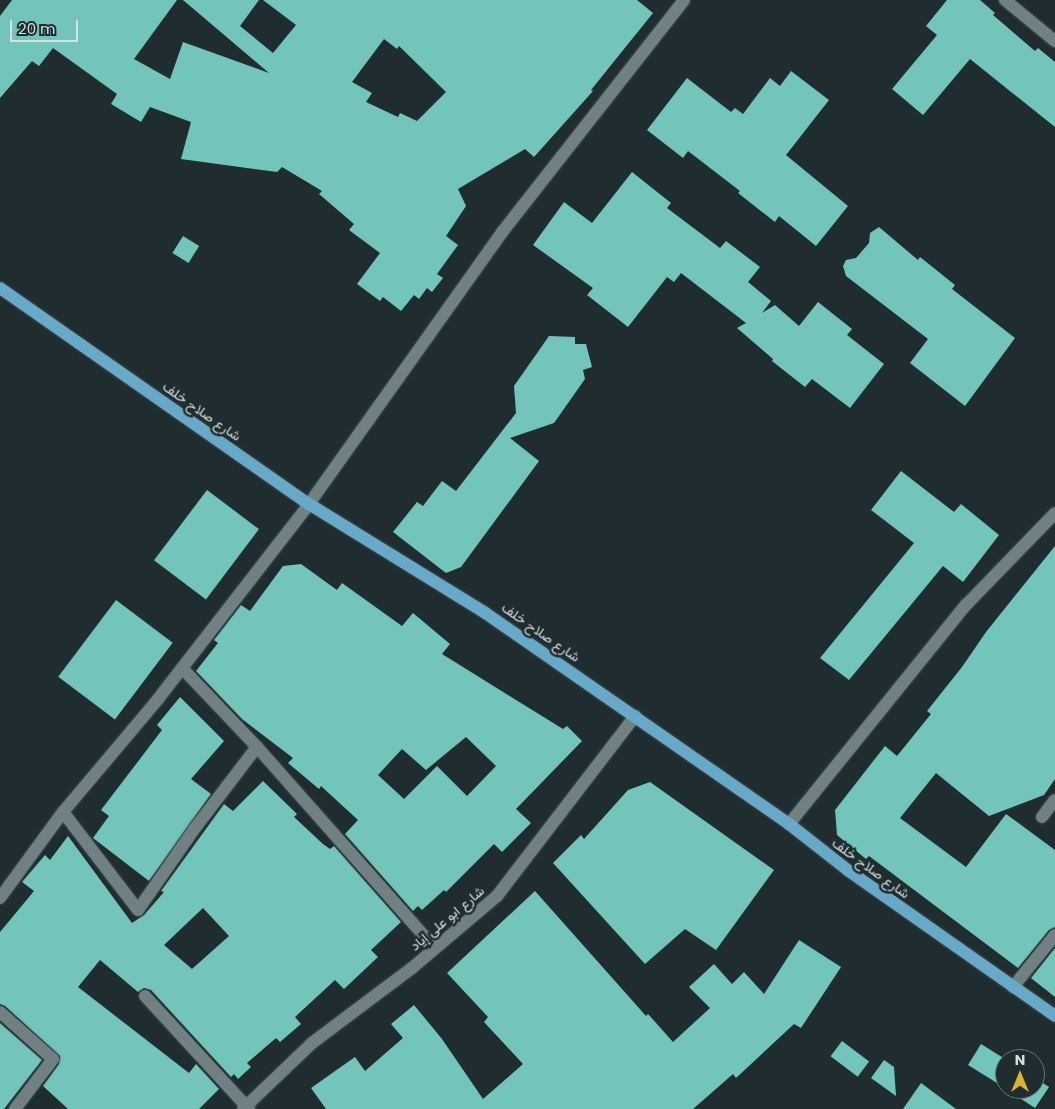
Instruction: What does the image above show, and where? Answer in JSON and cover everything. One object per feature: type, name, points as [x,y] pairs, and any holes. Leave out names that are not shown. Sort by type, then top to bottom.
[{"type":"main road","name":"شارع صلاح خلف","points":[[0,288],[309,504],[484,612],[635,716],[789,824],[849,872],[1055,1016]]},
{"type":"street","points":[[0,898],[63,812],[182,668],[309,504],[503,231],[684,0]]},
{"type":"street","points":[[1005,0],[1055,41]]},
{"type":"street","points":[[789,824],[966,605],[1055,514]]},
{"type":"street","points":[[182,668],[257,747],[434,947]]},
{"type":"street","name":"شارع ابو على إياد","points":[[246,1108],[312,1043],[412,968],[434,947],[497,896],[635,716]]},
{"type":"street","points":[[63,812],[138,910],[195,828],[257,747]]},
{"type":"street","points":[[1042,817],[1055,800]]},
{"type":"street","points":[[1013,987],[1055,934]]},
{"type":"street","points":[[145,996],[246,1108]]},
{"type":"street","points":[[0,1012],[53,1059],[15,1109]]},
{"type":"building","points":[[12,0],[177,0],[134,59],[170,79],[183,42],[269,73],[183,0],[259,0],[240,26],[273,53],[296,25],[263,0],[637,0],[653,13],[591,90],[593,91],[534,157],[525,149],[458,189],[466,206],[446,236],[458,245],[437,274],[443,278],[432,292],[427,288],[419,299],[414,295],[401,311],[383,297],[380,301],[357,284],[380,253],[349,230],[354,224],[319,194],[322,191],[282,167],[277,172],[181,159],[191,122],[150,107],[141,122],[111,104],[117,94],[53,48],[39,66],[32,61],[0,98],[0,16]],"holes":[[[384,39],[397,49],[399,46],[446,92],[417,121],[400,113],[398,117],[366,102],[372,93],[352,82]]]},
{"type":"building","points":[[947,0],[980,0],[995,13],[993,15],[1035,51],[1038,48],[1055,62],[1055,127],[970,59],[923,115],[892,89],[937,35],[926,26]]},
{"type":"building","points":[[791,71],[829,100],[786,155],[848,206],[816,246],[779,216],[775,222],[738,193],[740,191],[688,151],[683,158],[647,130],[687,78],[731,112],[735,108],[743,114],[770,78],[780,86]]},
{"type":"building","points":[[632,172],[671,203],[667,208],[720,248],[726,241],[760,267],[748,282],[771,301],[762,313],[775,305],[799,326],[818,302],[852,329],[847,335],[884,364],[850,408],[812,379],[805,387],[772,361],[773,359],[737,328],[746,323],[681,273],[674,282],[667,277],[628,327],[587,295],[593,288],[533,245],[564,202],[592,223]]},
{"type":"building","points":[[879,227],[918,260],[920,257],[955,285],[952,289],[1015,338],[965,406],[910,363],[928,339],[846,276],[843,266],[846,260],[856,258],[869,243],[870,233]]},
{"type":"building","points":[[183,236],[199,246],[189,263],[172,253]]},
{"type":"building","points":[[549,336],[575,337],[575,344],[586,344],[592,367],[583,370],[585,379],[554,423],[510,438],[539,461],[461,567],[446,573],[393,532],[417,502],[423,506],[442,481],[456,491],[516,413],[514,386]]},
{"type":"building","points":[[901,471],[954,512],[961,504],[999,535],[963,582],[943,566],[849,680],[820,658],[914,543],[871,510]]},
{"type":"building","points":[[207,490],[259,529],[206,599],[154,560]]},
{"type":"building","points":[[1055,546],[1055,779],[1044,795],[989,816],[936,773],[900,818],[966,867],[1006,814],[1055,850],[1055,927],[1049,930],[1018,968],[869,856],[866,859],[837,835],[835,810],[885,746],[897,756],[931,714],[927,711],[962,667],[986,632]]},
{"type":"building","points":[[301,564],[337,590],[342,583],[402,626],[413,613],[450,644],[442,654],[563,729],[567,726],[582,741],[516,809],[531,823],[502,852],[494,844],[446,892],[444,890],[422,910],[418,906],[413,911],[345,834],[358,820],[321,786],[319,789],[288,763],[293,758],[242,719],[196,671],[218,643],[214,640],[241,605],[250,611],[283,566]],"holes":[[[466,737],[496,766],[467,796],[437,766],[404,799],[378,775],[402,749],[426,770]]]},
{"type":"building","points":[[116,600],[173,643],[115,719],[58,677]]},
{"type":"building","points":[[180,697],[224,741],[191,779],[211,794],[149,881],[93,838],[109,816],[101,810],[162,730],[157,725]]},
{"type":"building","points":[[263,781],[297,814],[294,817],[323,844],[330,849],[334,846],[401,922],[371,950],[378,957],[344,989],[335,980],[295,1017],[301,1024],[280,1042],[276,1038],[247,1063],[251,1067],[238,1079],[234,1074],[231,1077],[151,990],[144,988],[138,992],[100,960],[78,987],[189,1073],[196,1064],[219,1089],[199,1109],[68,1109],[43,1086],[59,1064],[60,1056],[5,1006],[0,1004],[0,932],[34,891],[22,882],[45,855],[50,860],[68,836],[132,923],[144,915],[164,892],[161,891],[224,804],[233,811]],"holes":[[[203,908],[229,936],[192,969],[164,945]]]},
{"type":"building","points":[[650,782],[774,870],[716,950],[685,929],[645,964],[553,863],[581,835],[584,839],[628,790]]},
{"type":"building","points":[[535,891],[646,1016],[648,1014],[673,1042],[710,1008],[689,987],[714,964],[732,984],[744,972],[764,994],[799,940],[841,967],[801,1028],[794,1024],[736,1078],[733,1074],[693,1109],[326,1109],[311,1088],[355,1057],[365,1071],[403,1038],[391,1024],[414,1005],[442,1039],[483,1099],[523,1064],[484,1022],[488,1017],[447,973]]},
{"type":"building","points":[[1055,948],[1055,997],[1031,978]]},
{"type":"building","points":[[0,1023],[42,1060],[4,1109],[0,1109]]},
{"type":"building","points":[[842,1041],[869,1061],[858,1077],[831,1056]]},
{"type":"building","points":[[981,1044],[995,1053],[995,1082],[968,1065]]},
{"type":"building","points":[[884,1060],[894,1067],[896,1096],[871,1078]]},
{"type":"building","points":[[921,1083],[956,1109],[903,1109]]},
{"type":"building","points":[[1045,1084],[1049,1087],[1045,1093]]},
{"type":"building","points":[[1021,1099],[1041,1099],[1035,1108]]}]
